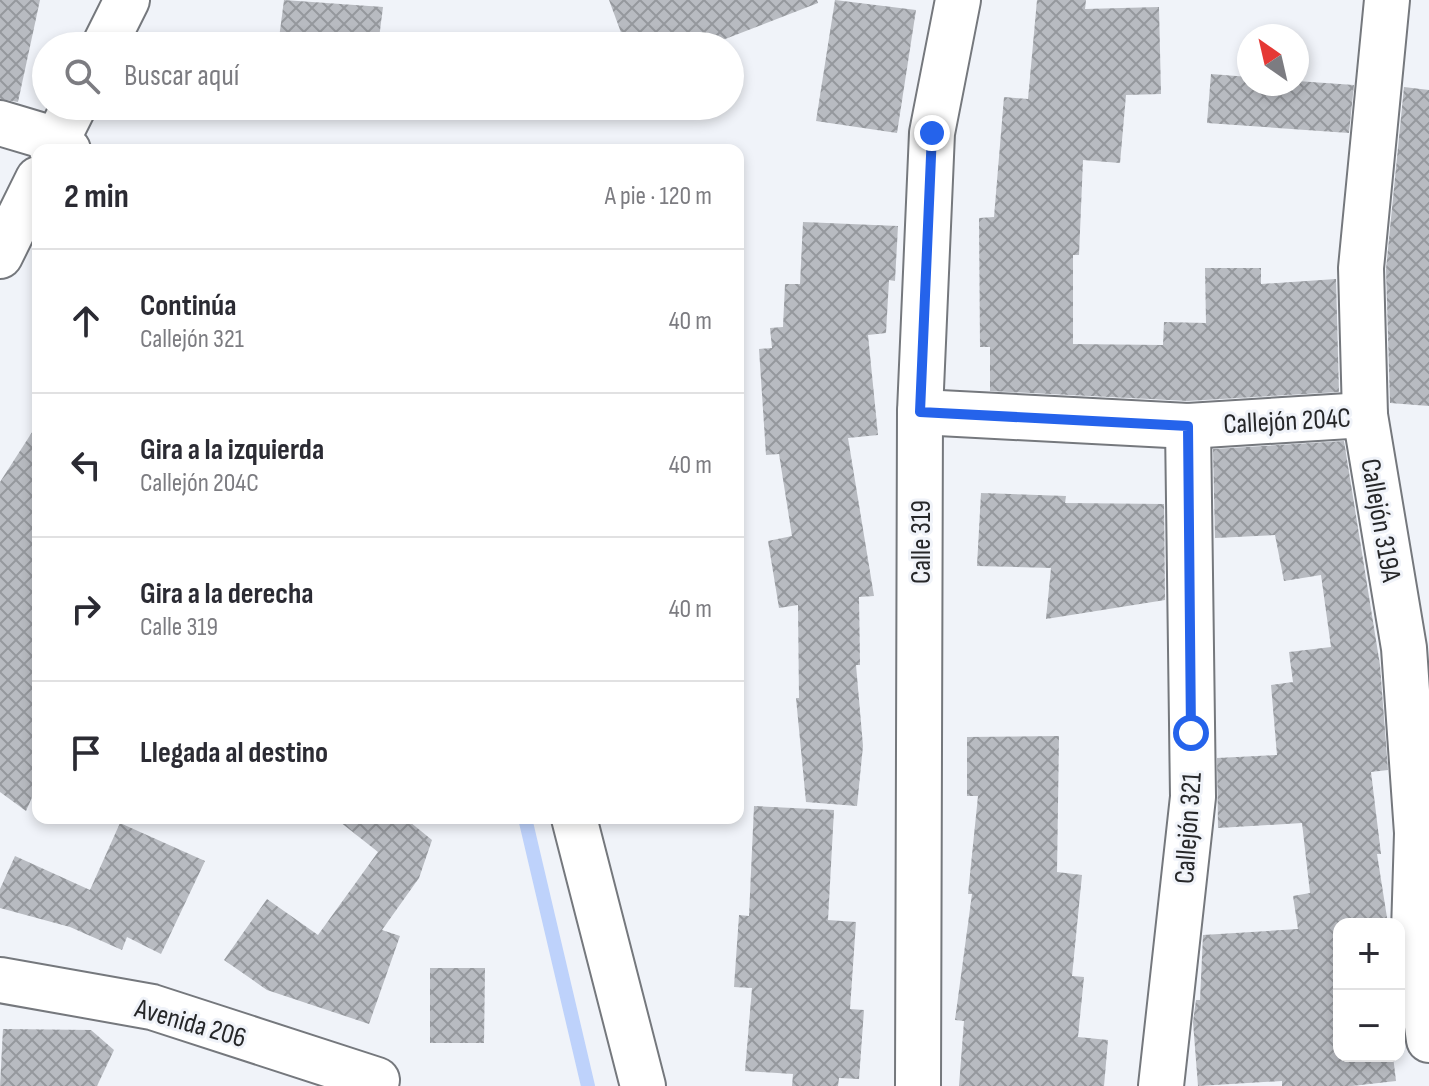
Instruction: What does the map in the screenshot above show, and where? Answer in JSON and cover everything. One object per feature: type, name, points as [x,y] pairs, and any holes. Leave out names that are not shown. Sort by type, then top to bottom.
[{"type":"street","points":[[111,32],[127,0]]},
{"type":"street","name":"Calle 319","points":[[918,1086],[920,412],[932,133],[958,0]]},
{"type":"street","name":"Callejón 319A","points":[[1387,0],[1361,268],[1365,415],[1404,648],[1417,833],[1414,932],[1429,1040]]},
{"type":"street","points":[[0,123],[63,136]]},
{"type":"street","points":[[0,256],[32,191]]},
{"type":"street","name":"Callejón 204C","points":[[920,412],[1188,426],[1365,415]]},
{"type":"street","name":"Callejón 321","points":[[1161,1086],[1193,797],[1188,426]]},
{"type":"street","points":[[576,824],[643,1086]]},
{"type":"street","name":"Avenida 206","points":[[0,980],[152,1007],[374,1083]]},
{"type":"building","points":[[0,0],[40,0],[18,102],[0,99]]},
{"type":"building","points":[[284,0],[383,7],[380,32],[280,32]]},
{"type":"building","points":[[609,0],[817,0],[818,3],[743,32],[621,32]]},
{"type":"building","points":[[835,0],[916,10],[897,133],[816,121]]},
{"type":"building","points":[[1037,0],[1086,0],[1085,9],[1159,7],[1161,94],[1126,95],[1120,163],[1083,160],[1079,255],[1073,255],[1073,344],[1163,345],[1164,322],[1206,323],[1205,268],[1261,268],[1261,284],[1336,279],[1339,392],[1188,401],[990,391],[990,347],[980,347],[979,218],[994,217],[1004,97],[1028,99]]},
{"type":"building","points":[[1211,74],[1237,76],[1237,96],[1309,96],[1309,82],[1354,85],[1349,133],[1207,123]]},
{"type":"building","points":[[1404,87],[1429,90],[1429,406],[1390,403],[1386,269]]},
{"type":"building","points":[[803,222],[898,226],[895,281],[889,280],[886,333],[868,335],[878,435],[848,438],[874,596],[859,597],[860,665],[856,665],[863,746],[857,806],[806,802],[796,698],[799,698],[798,605],[779,608],[768,541],[792,536],[779,454],[766,455],[759,349],[772,348],[770,328],[783,327],[785,284],[800,284]]},
{"type":"building","points":[[32,432],[32,798],[26,811],[0,792],[0,482]]},
{"type":"building","points":[[1344,441],[1380,665],[1388,770],[1371,772],[1381,854],[1377,854],[1387,918],[1333,918],[1333,1062],[1394,1062],[1396,1081],[1352,1086],[1282,1086],[1282,1081],[1198,1086],[1193,1022],[1196,1000],[1200,1000],[1203,935],[1298,929],[1293,896],[1310,893],[1302,823],[1218,828],[1217,758],[1277,755],[1271,685],[1293,682],[1289,652],[1331,647],[1321,575],[1284,581],[1275,535],[1215,538],[1213,449]]},
{"type":"building","points":[[981,493],[1066,496],[1065,503],[1164,504],[1165,600],[1046,619],[1051,568],[977,566]]},
{"type":"building","points":[[1059,736],[1057,872],[1082,875],[1072,976],[1084,977],[1078,1037],[1108,1040],[1104,1086],[959,1086],[964,1021],[955,1020],[972,894],[968,894],[978,796],[967,796],[967,737]]},
{"type":"building","points":[[754,806],[834,810],[828,920],[856,922],[850,1009],[864,1010],[859,1079],[839,1078],[838,1086],[792,1086],[793,1074],[745,1071],[752,988],[734,987],[739,915],[749,916]]},
{"type":"building","points":[[120,824],[205,861],[161,954],[127,937],[122,950],[70,927],[0,908],[0,889],[15,856],[90,890]]},
{"type":"building","points":[[343,824],[412,824],[432,840],[419,878],[382,930],[400,936],[369,1024],[267,990],[224,960],[267,899],[318,935],[378,852]]},
{"type":"building","points":[[430,968],[485,968],[484,1043],[430,1043]]},
{"type":"building","points":[[3,1029],[91,1030],[114,1050],[97,1086],[0,1086]]},
{"type":"waterway","points":[[526,824],[588,1086]]},
{"type":"route","points":[[932,133],[920,412],[1188,426],[1191,733]]}]
